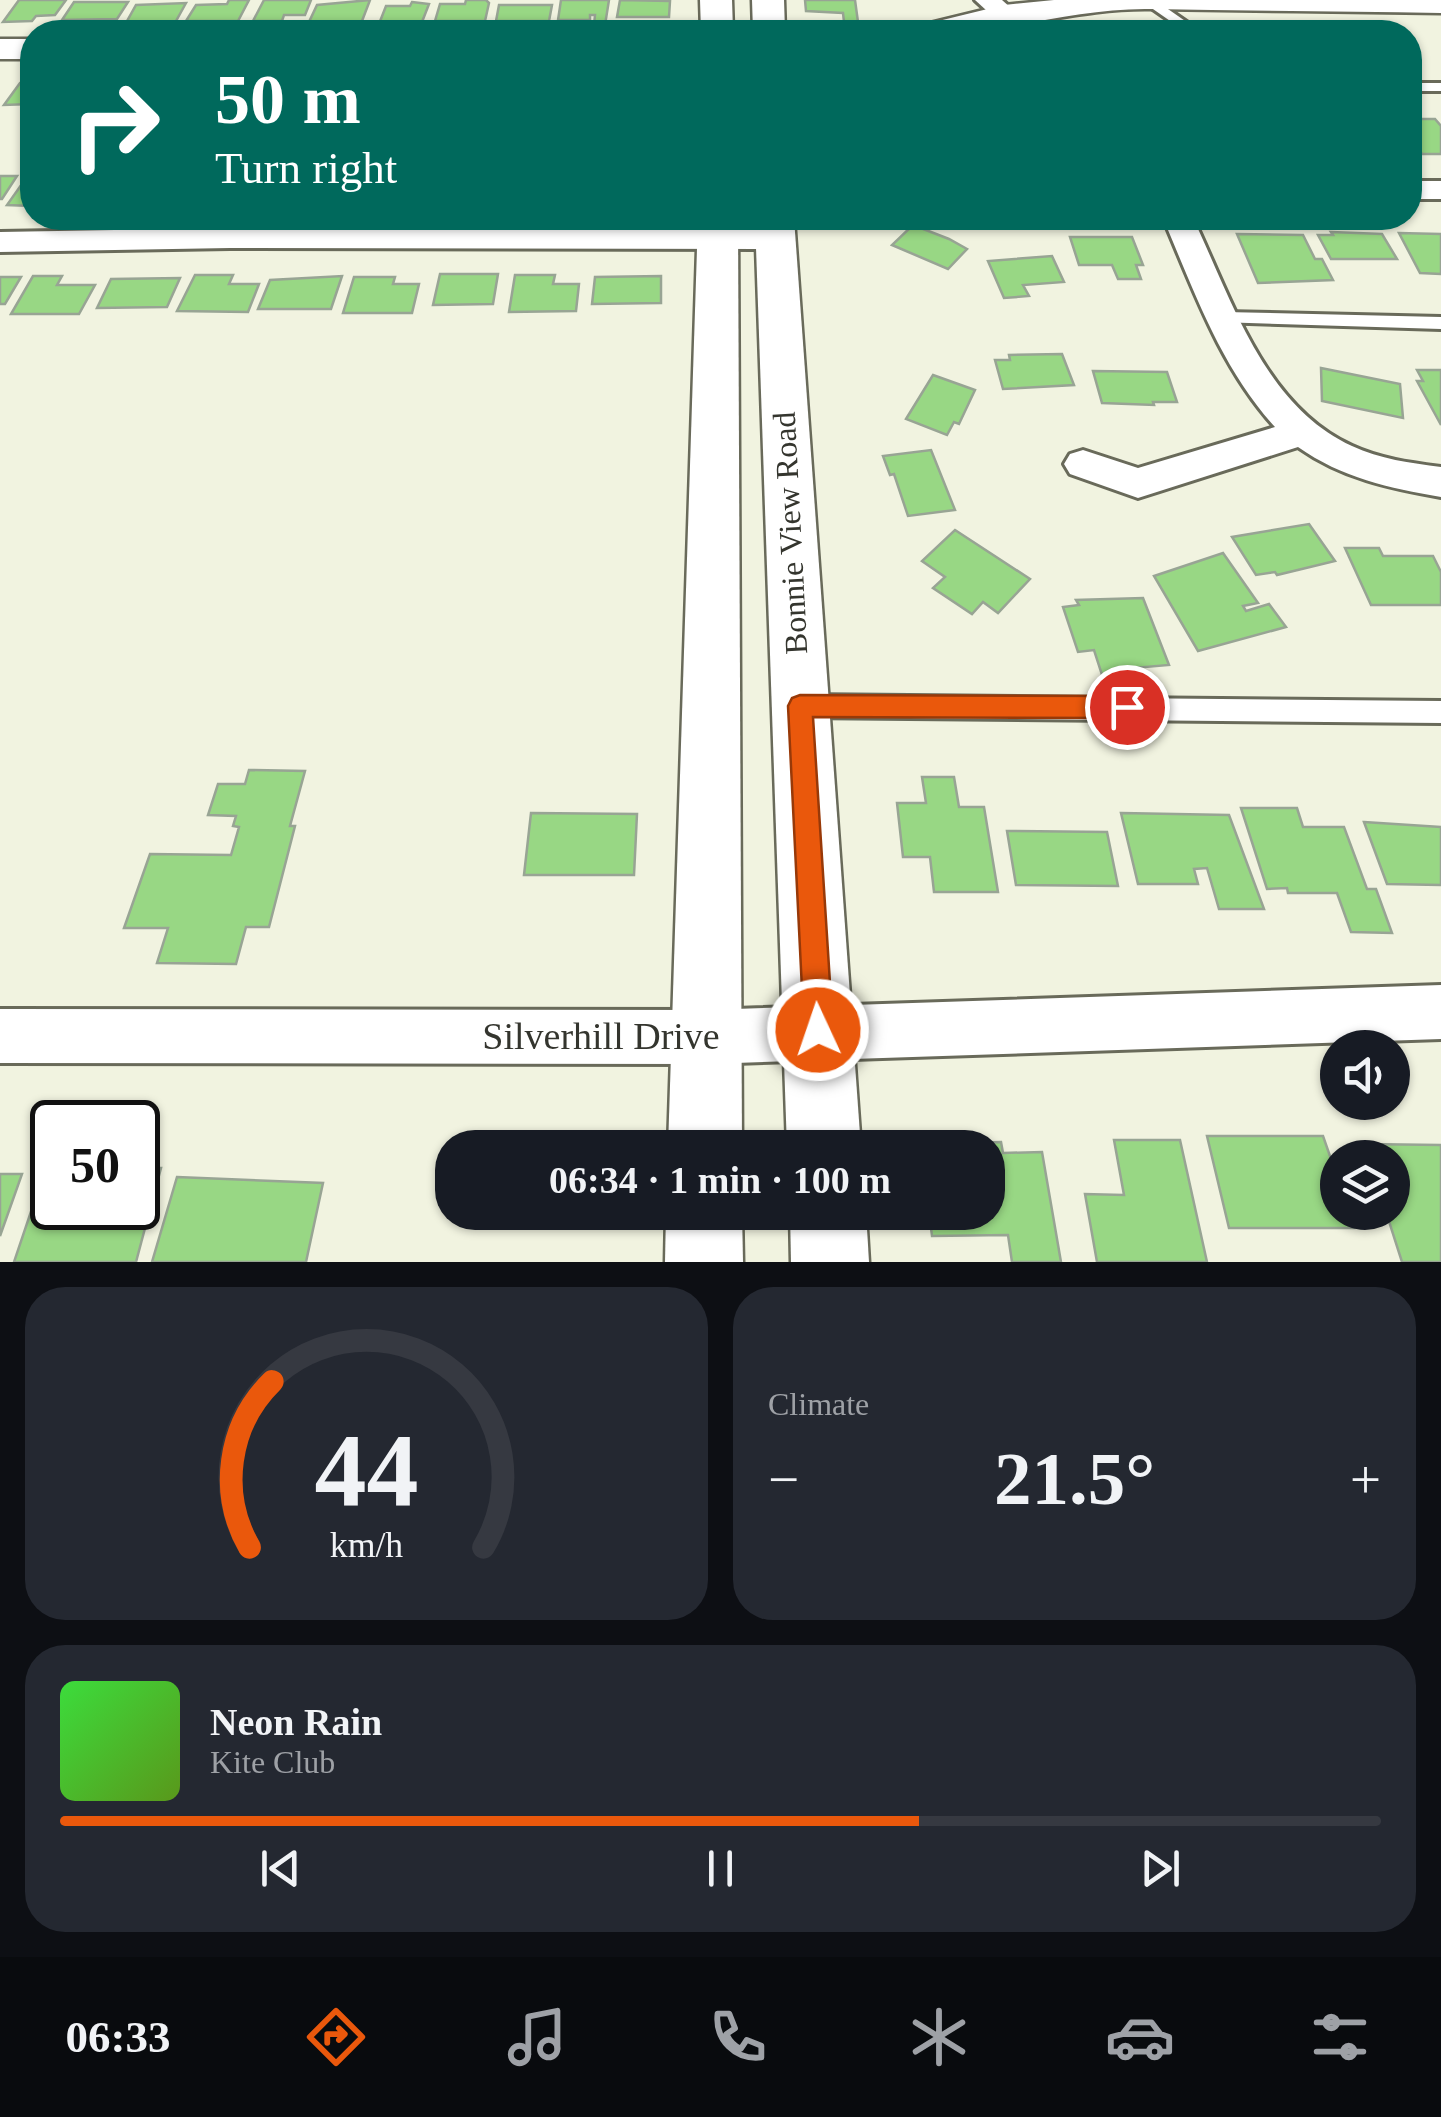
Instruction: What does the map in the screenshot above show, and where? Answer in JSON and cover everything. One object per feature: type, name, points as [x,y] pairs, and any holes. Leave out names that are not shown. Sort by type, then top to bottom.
[{"type":"main road","points":[[1005,16],[1145,0]]},
{"type":"main road","points":[[1155,0],[1441,3]]},
{"type":"main road","points":[[705,1130],[706,1036],[746,230]]},
{"type":"main road","name":"Bonnie View Road","points":[[746,230],[800,706],[823,1130]]},
{"type":"main road","points":[[704,1230],[704,1262]]},
{"type":"main road","points":[[829,1230],[830,1262]]},
{"type":"street","points":[[0,242],[643,230]]},
{"type":"street","points":[[1184,230],[1251,378],[1300,433],[1328,453],[1399,479],[1441,482]]},
{"type":"street","points":[[1082,464],[1138,483],[1300,433]]},
{"type":"street","name":"Silverhill Drive","points":[[0,1036],[706,1036],[1441,1012]]},
{"type":"lane","points":[[1145,0],[1176,20]]},
{"type":"lane","points":[[1224,318],[1441,323]]},
{"type":"lane","points":[[800,706],[1441,712]]},
{"type":"building","points":[[19,0],[66,0],[55,15],[3,22]]},
{"type":"building","points":[[229,0],[249,0],[239,20],[187,20],[196,5],[227,4]]},
{"type":"building","points":[[264,0],[311,0],[305,15],[254,20]]},
{"type":"building","points":[[370,0],[362,20],[310,20],[317,5]]},
{"type":"building","points":[[466,0],[486,0],[489,3],[485,20],[435,20],[440,4],[465,4]]},
{"type":"building","points":[[561,0],[609,0],[606,20],[594,20],[595,15],[590,15],[590,20],[558,20]]},
{"type":"building","points":[[620,0],[670,1],[669,17],[617,17]]},
{"type":"building","points":[[805,0],[855,0],[858,20],[844,20],[843,13],[806,11]]},
{"type":"building","points":[[74,2],[128,2],[117,19],[62,20]]},
{"type":"building","points":[[412,2],[429,4],[423,20],[381,20],[386,6],[410,6]]},
{"type":"building","points":[[186,3],[177,20],[128,20],[136,5]]},
{"type":"building","points":[[499,5],[552,5],[549,20],[496,20]]},
{"type":"building","points":[[20,83],[20,104],[4,105]]},
{"type":"building","points":[[1422,119],[1435,119],[1441,126],[1441,154],[1422,154]]},
{"type":"building","points":[[0,176],[17,176],[2,199],[0,199]]},
{"type":"building","points":[[20,187],[20,206],[7,205]]},
{"type":"building","points":[[908,230],[926,230],[967,249],[948,269],[892,245]]},
{"type":"building","points":[[1331,232],[1382,234],[1397,259],[1331,259],[1318,235],[1333,235]]},
{"type":"building","points":[[1399,233],[1441,234],[1441,274],[1420,273]]},
{"type":"building","points":[[1237,234],[1303,235],[1315,259],[1322,259],[1333,280],[1258,283]]},
{"type":"building","points":[[1070,237],[1132,237],[1143,265],[1136,265],[1141,279],[1118,279],[1112,265],[1079,265]]},
{"type":"building","points":[[1052,256],[1064,282],[1023,285],[1029,296],[1004,298],[988,261]]},
{"type":"building","points":[[440,274],[498,274],[493,304],[433,305]]},
{"type":"building","points":[[195,275],[233,275],[229,284],[259,284],[248,312],[177,311]]},
{"type":"building","points":[[515,275],[555,275],[553,284],[579,284],[576,311],[509,312]]},
{"type":"building","points":[[33,276],[62,276],[57,285],[95,285],[79,314],[11,314]]},
{"type":"building","points":[[342,276],[331,309],[258,309],[270,280]]},
{"type":"building","points":[[661,276],[661,303],[592,304],[595,277]]},
{"type":"building","points":[[0,277],[21,277],[5,304],[0,304]]},
{"type":"building","points":[[354,277],[395,277],[393,284],[419,284],[412,313],[343,313]]},
{"type":"building","points":[[180,278],[167,307],[97,308],[111,279]]},
{"type":"building","points":[[1062,354],[1074,385],[1003,389],[995,360],[1010,360],[1009,355]]},
{"type":"building","points":[[1321,368],[1400,384],[1403,418],[1322,401]]},
{"type":"building","points":[[1417,370],[1441,370],[1441,425],[1417,381],[1423,381]]},
{"type":"building","points":[[1093,371],[1167,372],[1177,402],[1102,403]]},
{"type":"building","points":[[933,375],[975,390],[959,424],[954,422],[947,435],[906,419]]},
{"type":"building","points":[[931,450],[955,510],[908,516],[894,474],[890,475],[883,456]]},
{"type":"building","points":[[1309,524],[1335,561],[1277,575],[1256,575],[1232,537]]},
{"type":"building","points":[[955,530],[1030,579],[998,613],[983,602],[972,614],[933,588],[945,577],[922,561]]},
{"type":"building","points":[[1345,548],[1379,548],[1383,556],[1433,556],[1441,572],[1441,605],[1371,605]]},
{"type":"building","points":[[1223,553],[1258,603],[1243,606],[1246,611],[1269,604],[1286,627],[1198,651],[1154,576]]},
{"type":"building","points":[[1143,598],[1169,665],[1133,668],[1136,676],[1103,678],[1094,650],[1078,652],[1063,607],[1079,605],[1076,600]]},
{"type":"building","points":[[249,770],[305,771],[269,927],[246,927],[236,964],[157,963],[168,928],[124,928],[150,854],[231,855],[239,827],[233,826],[236,816],[208,815],[218,784],[245,784]]},
{"type":"building","points":[[922,777],[954,777],[959,807],[984,807],[998,892],[934,892],[930,857],[903,857],[897,803],[926,803]]},
{"type":"building","points":[[1241,808],[1297,808],[1303,827],[1344,827],[1367,889],[1376,889],[1392,933],[1351,932],[1337,893],[1267,889]]},
{"type":"building","points":[[531,813],[637,814],[634,875],[524,875]]},
{"type":"building","points":[[1121,813],[1229,815],[1264,909],[1219,909],[1207,868],[1194,869],[1198,884],[1138,884]]},
{"type":"building","points":[[1364,822],[1441,827],[1441,885],[1387,884]]},
{"type":"building","points":[[1007,831],[1107,832],[1118,886],[1016,885]]},
{"type":"building","points":[[1207,1136],[1323,1136],[1320,1228],[1229,1228]]},
{"type":"building","points":[[1114,1140],[1180,1140],[1207,1262],[1097,1262],[1085,1194],[1124,1195]]},
{"type":"building","points":[[1410,1145],[1441,1145],[1441,1262],[1402,1262],[1392,1230],[1410,1230]]},
{"type":"building","points":[[1042,1152],[1061,1262],[1012,1262],[1008,1235],[932,1236],[931,1230],[1005,1230],[1005,1153]]},
{"type":"building","points":[[0,1174],[22,1174],[0,1236]]},
{"type":"building","points":[[177,1177],[323,1183],[306,1262],[152,1262]]},
{"type":"building","points":[[30,1215],[30,1230],[145,1230],[136,1262],[14,1262]]},
{"type":"route","points":[[818,1030],[800,706],[1127,707]]}]
